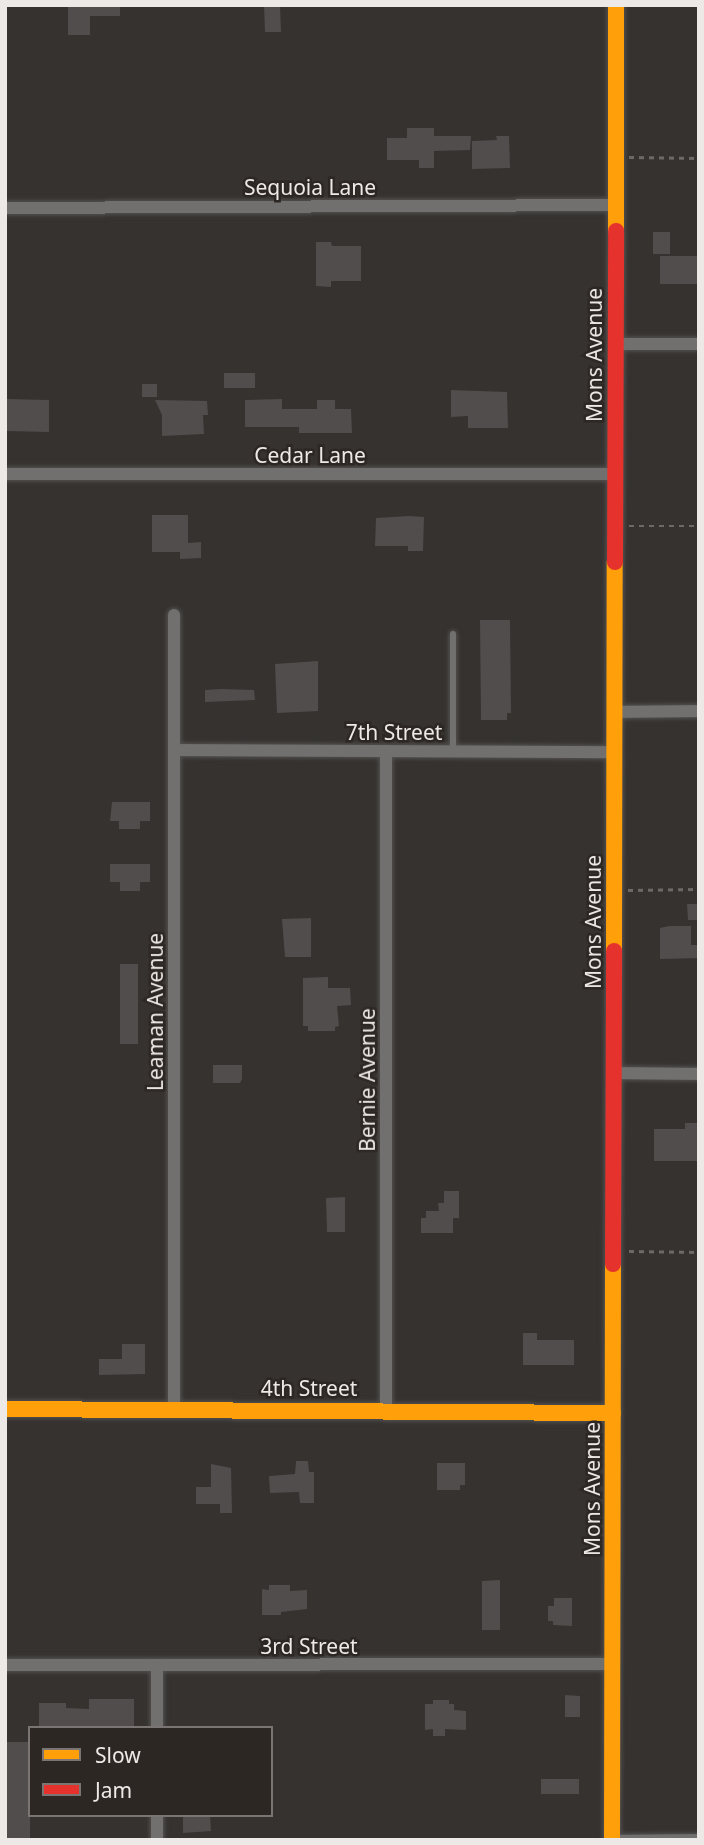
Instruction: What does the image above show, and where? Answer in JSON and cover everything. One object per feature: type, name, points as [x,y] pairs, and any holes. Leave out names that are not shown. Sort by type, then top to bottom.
[{"type":"street","name":"Mons Avenue","points":[[612,1839],[616,5]]},
{"type":"street","name":"Sequoia Lane","points":[[5,208],[616,205]]},
{"type":"street","points":[[615,344],[699,344]]},
{"type":"street","name":"Cedar Lane","points":[[5,474],[615,474]]},
{"type":"street","name":"Leaman Avenue","points":[[174,615],[174,1409]]},
{"type":"street","points":[[615,712],[699,711]]},
{"type":"street","name":"7th Street","points":[[174,750],[615,752]]},
{"type":"street","name":"Bernie Avenue","points":[[386,751],[386,1410]]},
{"type":"street","points":[[614,1073],[699,1074]]},
{"type":"street","name":"4th Street","points":[[5,1409],[613,1413]]},
{"type":"street","name":"3rd Street","points":[[5,1665],[612,1664]]},
{"type":"street","points":[[157,1666],[157,1726]]},
{"type":"street","points":[[157,1817],[157,1840]]},
{"type":"lane","points":[[453,634],[453,751]]},
{"type":"lane","points":[[612,1839],[699,1837]]},
{"type":"path","points":[[616,157],[699,158]]},
{"type":"path","points":[[615,526],[699,526]]},
{"type":"path","points":[[614,890],[699,889]]},
{"type":"path","points":[[613,1251],[699,1252]]},
{"type":"building","points":[[68,5],[120,5],[120,16],[90,16],[90,35],[68,35]]},
{"type":"building","points":[[264,5],[280,5],[281,32],[265,32]]},
{"type":"building","points":[[407,128],[434,128],[434,136],[471,136],[470,150],[434,151],[434,168],[419,168],[419,160],[387,160],[387,138],[407,138]]},
{"type":"building","points":[[496,136],[509,136],[510,168],[472,169],[472,141],[497,140]]},
{"type":"building","points":[[653,232],[670,232],[670,254],[653,254]]},
{"type":"building","points":[[316,242],[331,242],[332,246],[361,246],[361,281],[331,281],[331,287],[316,286]]},
{"type":"building","points":[[660,256],[699,256],[699,284],[660,284]]},
{"type":"building","points":[[224,373],[255,373],[255,388],[224,388]]},
{"type":"building","points":[[142,384],[157,384],[157,397],[142,397]]},
{"type":"building","points":[[451,390],[507,392],[508,428],[468,428],[468,416],[451,417]]},
{"type":"building","points":[[7,399],[49,400],[49,432],[7,431]]},
{"type":"building","points":[[282,399],[282,409],[317,409],[317,400],[335,400],[335,409],[351,409],[352,433],[299,433],[299,427],[245,427],[245,400]]},
{"type":"building","points":[[155,400],[207,401],[208,415],[203,415],[204,434],[162,436],[162,415]]},
{"type":"building","points":[[152,515],[188,515],[188,543],[201,542],[201,558],[180,559],[180,552],[152,552]]},
{"type":"building","points":[[424,517],[423,551],[408,551],[408,546],[375,546],[376,518]]},
{"type":"building","points":[[480,620],[510,620],[511,713],[507,713],[507,720],[481,720]]},
{"type":"building","points":[[318,661],[318,711],[277,713],[275,664]]},
{"type":"building","points":[[205,690],[254,690],[255,700],[205,702]]},
{"type":"building","points":[[112,802],[150,802],[150,821],[140,821],[140,829],[119,829],[119,821],[110,821]]},
{"type":"building","points":[[110,864],[150,864],[150,882],[140,882],[140,891],[120,891],[120,882],[110,882]]},
{"type":"building","points":[[687,904],[699,904],[699,920],[688,920]]},
{"type":"building","points":[[311,918],[311,957],[285,957],[282,919]]},
{"type":"building","points":[[691,926],[691,945],[699,945],[699,958],[660,959],[660,928]]},
{"type":"building","points":[[120,964],[138,964],[138,1044],[120,1044]]},
{"type":"building","points":[[328,977],[328,988],[350,988],[351,1005],[337,1006],[339,1026],[335,1027],[335,1031],[308,1031],[308,1026],[303,1026],[303,978]]},
{"type":"building","points":[[213,1065],[242,1065],[240,1083],[213,1083]]},
{"type":"building","points":[[685,1123],[699,1123],[699,1161],[654,1161],[654,1129],[685,1129]]},
{"type":"building","points":[[444,1191],[459,1191],[459,1218],[453,1218],[453,1233],[421,1233],[421,1218],[426,1218],[426,1211],[439,1211],[438,1203],[444,1203]]},
{"type":"building","points":[[345,1197],[345,1232],[327,1232],[326,1198]]},
{"type":"building","points":[[523,1333],[537,1333],[537,1340],[574,1340],[574,1365],[523,1365]]},
{"type":"building","points":[[122,1344],[145,1344],[145,1374],[99,1375],[99,1359],[122,1359]]},
{"type":"building","points":[[296,1461],[308,1461],[309,1472],[314,1472],[314,1503],[300,1503],[299,1492],[270,1493],[269,1476],[295,1474]]},
{"type":"building","points":[[437,1463],[465,1463],[465,1485],[460,1485],[460,1490],[437,1490]]},
{"type":"building","points":[[211,1464],[231,1468],[232,1513],[220,1513],[220,1504],[196,1504],[196,1487],[211,1487]]},
{"type":"building","points":[[500,1580],[500,1630],[482,1630],[482,1581]]},
{"type":"building","points":[[269,1585],[290,1585],[290,1591],[307,1590],[307,1609],[281,1612],[281,1615],[262,1615],[262,1589],[269,1590]]},
{"type":"building","points":[[554,1598],[572,1598],[572,1626],[553,1625],[553,1621],[548,1621],[548,1606],[554,1606]]},
{"type":"building","points":[[565,1695],[580,1696],[580,1717],[565,1717]]},
{"type":"building","points":[[89,1699],[134,1699],[134,1726],[39,1726],[39,1703],[66,1703],[66,1708],[89,1709]]},
{"type":"building","points":[[433,1700],[449,1700],[449,1704],[454,1704],[454,1710],[466,1711],[466,1730],[445,1729],[445,1736],[433,1736],[433,1729],[425,1730],[425,1704],[433,1704]]},
{"type":"building","points":[[5,1742],[28,1742],[30,1840],[5,1840]]},
{"type":"building","points":[[541,1779],[579,1779],[579,1794],[541,1794]]},
{"type":"building","points":[[183,1817],[210,1817],[211,1831],[183,1833]]},
{"type":"traffic: slow","points":[[616,5],[616,231]]},
{"type":"traffic: slow","points":[[614,951],[615,562]]},
{"type":"traffic: slow","points":[[612,1840],[613,1264]]},
{"type":"traffic: slow","points":[[5,1409],[613,1413]]},
{"type":"traffic: jam","points":[[615,562],[616,231]]},
{"type":"traffic: jam","points":[[613,1264],[614,951]]}]
